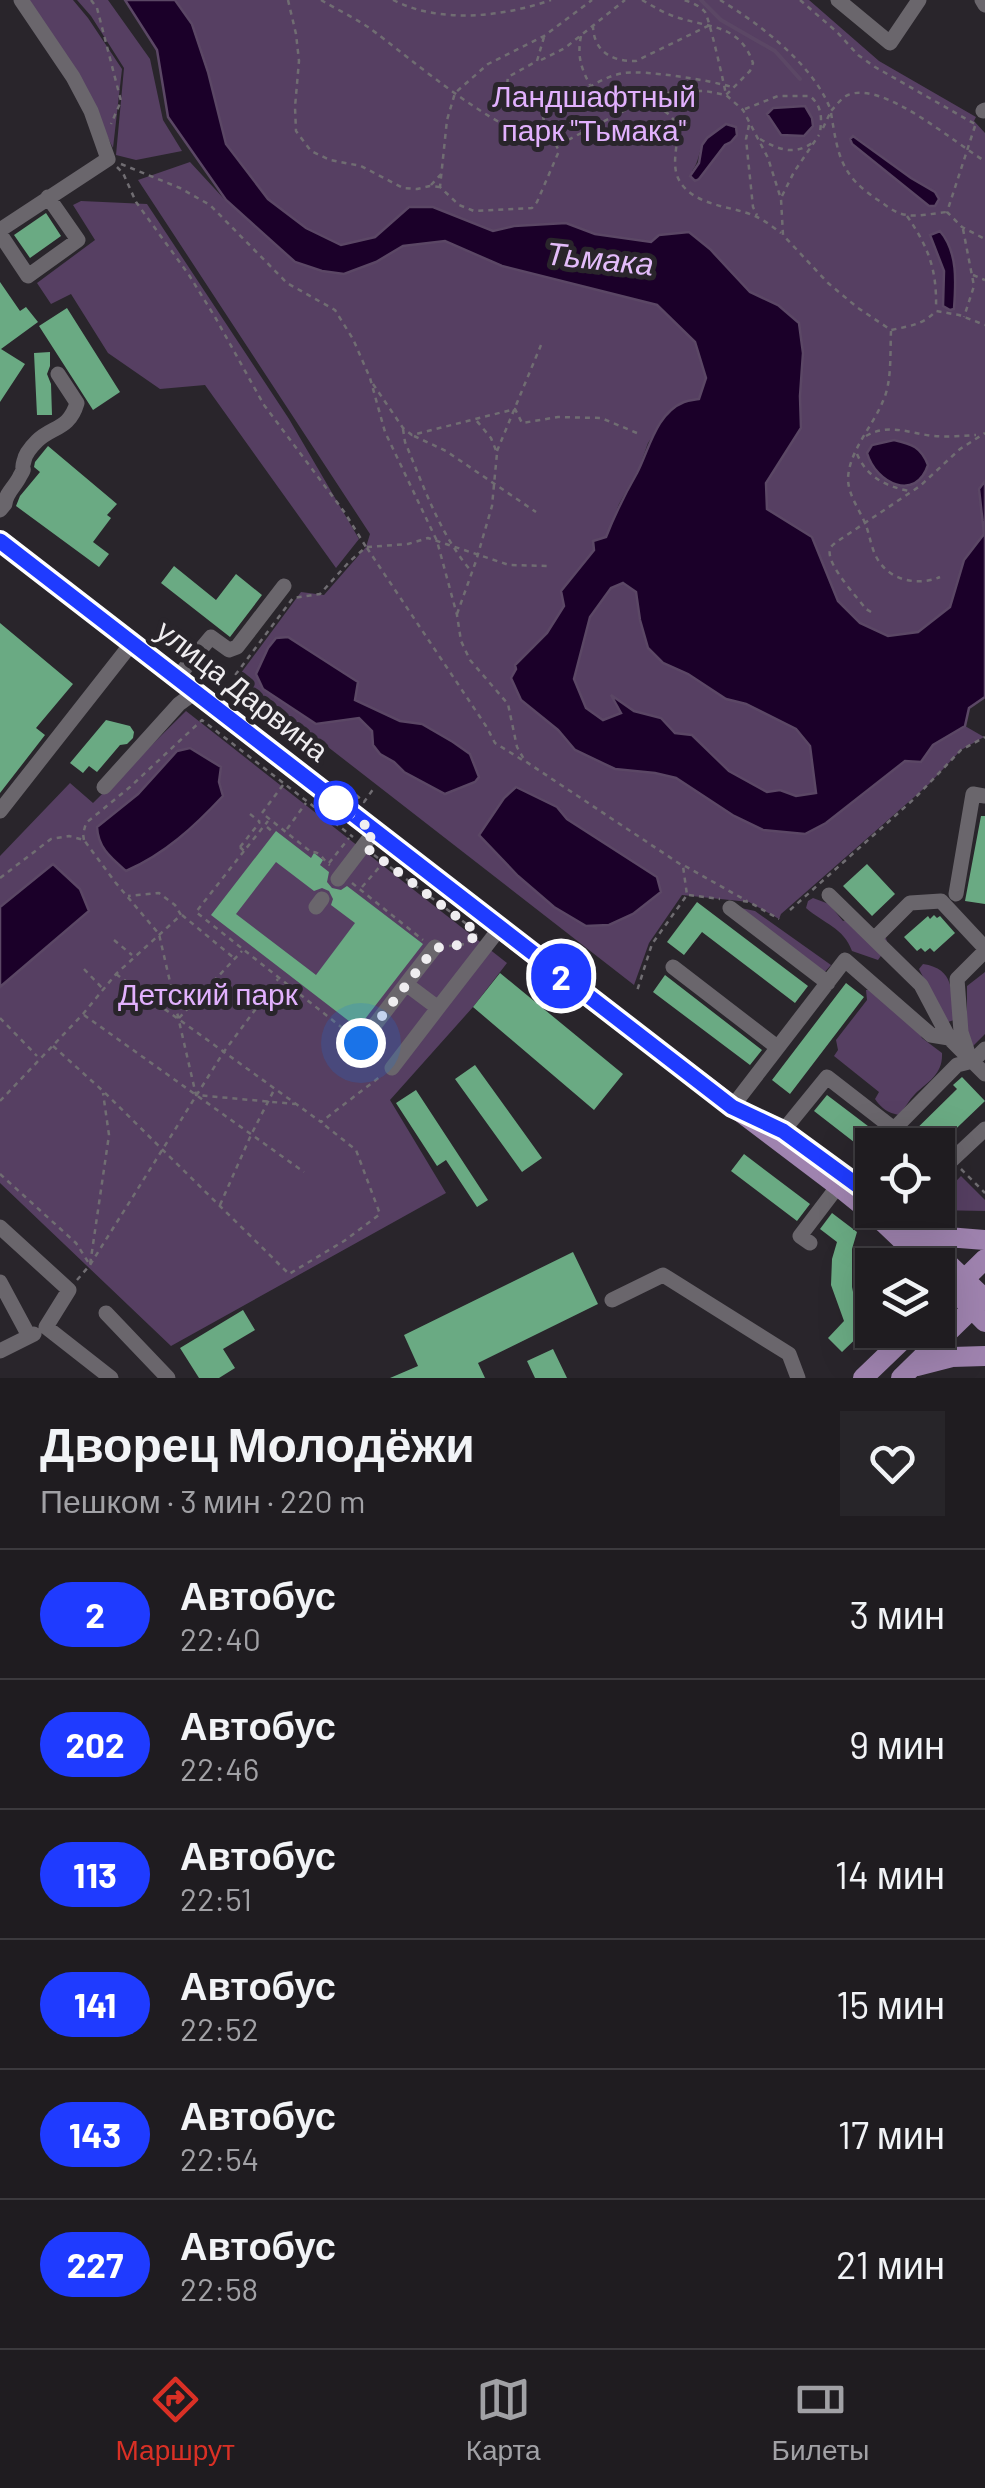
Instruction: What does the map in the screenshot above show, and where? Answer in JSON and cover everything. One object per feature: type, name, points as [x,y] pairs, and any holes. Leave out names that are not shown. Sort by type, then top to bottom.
[{"type":"main road","name":"улица Дарвина","points":[[0,541],[194,693],[363,838],[500,928],[732,1107],[855,1195]]},
{"type":"main road","name":"улица Дарвина","points":[[732,1107],[783,1131],[855,1184]]},
{"type":"main road","name":"улица Дарвина","points":[[906,1228],[923,1248]]},
{"type":"main road","points":[[925,1228],[947,1237],[985,1240]]},
{"type":"main road","points":[[955,1279],[985,1259]]},
{"type":"main road","name":"улица Дарвина","points":[[955,1283],[982,1304]]},
{"type":"main road","points":[[906,1373],[982,1304]]},
{"type":"main road","points":[[863,1378],[888,1348]]},
{"type":"main road","points":[[906,1373],[924,1362],[952,1356],[985,1356]]},
{"type":"street","points":[[21,0],[92,111],[108,159],[48,197],[0,232],[28,276],[78,240],[48,197]]},
{"type":"street","points":[[838,0],[890,43],[919,0]]},
{"type":"street","points":[[0,510],[34,443],[59,429],[74,412],[76,403],[58,374]]},
{"type":"street","points":[[176,679],[211,637],[229,650],[237,647],[284,586]]},
{"type":"street","points":[[0,811],[132,643]]},
{"type":"street","points":[[104,786],[179,704],[194,693]]},
{"type":"street","points":[[956,894],[972,794],[985,796]]},
{"type":"street","points":[[333,872],[363,838]]},
{"type":"street","points":[[829,894],[921,985],[948,1038],[985,1074]]},
{"type":"street","points":[[874,939],[910,903],[941,900],[985,950],[957,979],[963,1044],[972,1061]]},
{"type":"street","points":[[730,908],[828,983]]},
{"type":"street","points":[[392,1068],[500,928]]},
{"type":"street","points":[[361,1043],[435,948]]},
{"type":"street","points":[[732,1107],[845,960],[931,1035],[948,1038]]},
{"type":"street","points":[[673,967],[778,1047]]},
{"type":"street","points":[[406,984],[438,1008]]},
{"type":"street","points":[[783,1131],[828,1076],[894,1129],[957,1066],[972,1061],[985,1049]]},
{"type":"street","points":[[955,1156],[985,1129]]},
{"type":"street","points":[[810,1243],[800,1236],[838,1186]]},
{"type":"street","points":[[0,1227],[68,1290],[46,1327],[0,1352]]},
{"type":"street","points":[[612,1300],[663,1275],[789,1354],[798,1378]]},
{"type":"street","points":[[0,1282],[29,1336]]},
{"type":"street","points":[[106,1313],[168,1378]]},
{"type":"street","points":[[46,1327],[111,1378]]},
{"type":"path","points":[[91,0],[97,8],[121,101],[110,127]]},
{"type":"path","points":[[288,0],[298,61],[296,131],[311,151],[330,160],[361,166],[403,188],[440,187],[459,205],[474,211],[532,208],[558,150],[541,107]]},
{"type":"path","points":[[321,0],[367,27],[427,75],[522,134],[556,144],[647,99],[675,92],[726,95],[744,110],[776,179],[783,234]]},
{"type":"path","points":[[393,0],[410,8],[450,15],[512,11],[551,0]]},
{"type":"path","points":[[440,187],[454,92],[488,64],[544,36],[592,0]]},
{"type":"path","points":[[625,0],[564,48],[508,77],[507,85],[526,102],[541,107],[554,106],[616,74],[630,72],[732,87]]},
{"type":"path","points":[[642,0],[663,12],[724,28],[741,42],[750,56],[750,71],[726,95]]},
{"type":"path","points":[[683,0],[708,16],[726,95]]},
{"type":"path","points":[[720,0],[748,17],[821,89],[831,111],[838,156],[845,172],[865,192],[907,216],[947,212]]},
{"type":"path","points":[[800,0],[858,55],[975,124],[947,212]]},
{"type":"path","points":[[592,25],[599,48],[624,62],[649,56],[710,25]]},
{"type":"path","points":[[581,34],[580,64],[591,88]]},
{"type":"path","points":[[538,61],[544,36]]},
{"type":"path","points":[[781,199],[831,111],[850,94],[879,94],[985,161]]},
{"type":"path","points":[[744,110],[778,96],[810,96],[822,115],[820,132]]},
{"type":"path","points":[[647,99],[676,125],[676,172],[689,192],[711,203],[758,216],[783,234],[828,283],[891,330],[928,320],[936,311],[937,284],[932,262],[907,216]]},
{"type":"path","points":[[750,122],[746,139],[753,207],[758,216]]},
{"type":"path","points":[[758,138],[794,152],[816,140]]},
{"type":"path","points":[[108,159],[180,188],[210,206],[287,283],[335,310],[353,338],[370,378],[385,432],[437,541],[461,641],[470,660],[508,704],[517,747],[525,761]]},
{"type":"path","points":[[108,159],[122,173],[136,202],[216,316],[264,405],[345,513],[495,743],[683,866],[749,902]]},
{"type":"path","points":[[430,186],[443,171]]},
{"type":"path","points":[[947,212],[962,228],[985,238]]},
{"type":"path","points":[[962,228],[974,286],[964,317]]},
{"type":"path","points":[[972,274],[985,280]]},
{"type":"path","points":[[936,311],[985,325]]},
{"type":"path","points":[[891,330],[886,397],[851,462],[848,481],[876,558],[889,574],[911,582],[940,577]]},
{"type":"path","points":[[457,615],[492,506],[497,453],[541,345]]},
{"type":"path","points":[[370,378],[403,428],[446,451],[536,512]]},
{"type":"path","points":[[412,435],[515,409]]},
{"type":"path","points":[[515,409],[522,423],[558,417],[601,418],[637,433]]},
{"type":"path","points":[[476,420],[497,453]]},
{"type":"path","points":[[403,428],[405,442],[452,548],[472,572]]},
{"type":"path","points":[[865,436],[875,430],[894,429],[933,436],[983,432]]},
{"type":"path","points":[[871,612],[834,568],[830,550],[864,522],[918,488],[983,432]]},
{"type":"path","points":[[856,453],[862,466],[878,481],[892,488],[918,488]]},
{"type":"path","points":[[233,678],[293,598],[320,594],[366,547],[408,544],[428,538],[510,565],[550,566]]},
{"type":"path","points":[[196,1095],[159,934],[83,834],[86,823],[202,720],[306,802],[363,838],[384,862],[478,933],[466,944],[435,948]]},
{"type":"path","points":[[790,910],[916,798],[961,750],[985,737]]},
{"type":"path","points":[[364,802],[374,788]]},
{"type":"path","points":[[286,831],[306,802]]},
{"type":"path","points":[[250,814],[274,833]]},
{"type":"path","points":[[270,819],[196,912],[361,1043]]},
{"type":"path","points":[[244,851],[240,848],[260,822]]},
{"type":"path","points":[[0,878],[51,839],[69,836],[84,840]]},
{"type":"path","points":[[333,872],[363,838]]},
{"type":"path","points":[[361,890],[384,862]]},
{"type":"path","points":[[636,991],[652,944],[687,895],[683,866]]},
{"type":"path","points":[[127,896],[159,893],[235,959]]},
{"type":"path","points":[[0,1101],[116,974],[181,915]]},
{"type":"path","points":[[114,940],[134,957]]},
{"type":"path","points":[[178,1020],[244,950]]},
{"type":"path","points":[[84,969],[104,990]]},
{"type":"path","points":[[53,1046],[289,1274],[380,1214],[356,1150],[116,974]]},
{"type":"path","points":[[68,1290],[90,1264],[222,1053],[279,978]]},
{"type":"path","points":[[83,1014],[304,1172]]},
{"type":"path","points":[[0,1018],[39,1058]]},
{"type":"path","points":[[321,1122],[392,1068]]},
{"type":"path","points":[[219,1206],[275,1089]]},
{"type":"path","points":[[90,1264],[109,1135],[103,1091]]},
{"type":"path","points":[[196,1095],[296,1104]]},
{"type":"path","points":[[955,1162],[985,1192]]},
{"type":"path","points":[[0,1174],[76,1242],[90,1264]]},
{"type":"green space","points":[[26,0],[73,0],[122,69],[113,148],[79,80]]},
{"type":"green space","points":[[77,0],[108,0],[150,59],[163,120],[182,151],[136,160],[116,155],[124,68]]},
{"type":"green space","name":"Ландшафтный парк \"Тьмака\"","points":[[176,0],[809,0],[879,61],[976,117],[974,121],[985,133],[985,481],[979,489],[984,534],[964,560],[950,607],[918,632],[888,636],[860,623],[838,601],[812,537],[767,509],[766,483],[801,428],[800,396],[778,305],[750,292],[690,232],[659,235],[651,242],[595,234],[566,223],[493,231],[433,207],[409,207],[375,237],[341,245],[306,228],[268,199],[226,144],[192,24]],"holes":[[[727,124],[731,142],[699,179],[692,171],[703,144]],[[856,137],[935,192],[929,206],[852,144],[850,139]]]},
{"type":"green space","points":[[190,162],[226,201],[376,262],[403,246],[445,241],[502,266],[657,305],[695,342],[706,378],[699,399],[683,402],[666,416],[648,443],[606,537],[561,591],[564,606],[547,633],[515,665],[521,700],[558,730],[575,750],[615,769],[676,778],[734,816],[863,795],[905,761],[921,762],[933,745],[965,726],[984,737],[961,750],[929,784],[779,919],[749,902],[682,895],[649,943],[634,985],[238,677],[301,592],[324,595],[366,547],[370,534],[138,180]]},
{"type":"green space","points":[[81,201],[147,204],[289,419],[359,539],[336,568],[205,385],[160,389],[108,353],[71,294],[51,304],[37,283],[95,240],[73,205]]},
{"type":"green space","points":[[623,583],[636,592],[648,648],[663,663],[726,699],[746,704],[796,729],[810,746],[816,793],[796,796],[767,792],[729,771],[710,751],[675,733],[661,718],[634,711],[614,697],[621,713],[603,720],[586,708],[574,679],[590,617],[611,588]]},
{"type":"green space","name":"Детский парк","points":[[186,711],[507,963],[390,1100],[446,1193],[171,1346],[0,1183],[0,856],[70,783],[93,803]]},
{"type":"green space","points":[[813,898],[829,904],[843,921],[850,919],[878,939],[886,938],[888,946],[878,960],[852,951],[838,931],[806,908]]},
{"type":"green space","points":[[741,908],[755,911],[831,965],[823,974]]},
{"type":"green space","points":[[923,964],[947,977],[954,1020],[945,1020],[919,969]]},
{"type":"green space","points":[[985,972],[985,1034],[973,1046],[967,1041],[967,986]]},
{"type":"green space","points":[[866,990],[874,990],[942,1053],[938,1072],[899,1115],[882,1107],[875,1099],[879,1092],[834,1056],[838,1050],[836,1040],[867,1000]]},
{"type":"green space","points":[[961,1176],[985,1200],[985,1211],[955,1210],[955,1182]]},
{"type":"water","name":"Тьмака","points":[[125,0],[175,0],[192,24],[226,144],[268,199],[306,228],[341,245],[375,237],[409,207],[433,207],[493,231],[566,223],[595,234],[651,242],[659,235],[689,232],[750,292],[778,305],[799,323],[803,353],[801,428],[766,483],[767,509],[812,537],[838,601],[860,623],[888,636],[918,632],[950,607],[964,560],[984,534],[979,489],[985,481],[985,697],[969,708],[965,726],[933,745],[921,762],[905,761],[826,823],[805,834],[763,830],[676,778],[615,769],[575,750],[558,730],[521,700],[511,678],[515,665],[547,633],[564,606],[561,591],[594,550],[593,541],[606,537],[660,423],[674,407],[699,399],[706,378],[695,342],[657,305],[502,266],[445,241],[403,246],[344,274],[295,262],[226,200],[168,117],[157,50]],"holes":[[[623,583],[636,592],[648,648],[663,663],[726,699],[746,704],[796,729],[810,746],[816,793],[796,796],[780,790],[767,792],[729,771],[692,735],[675,733],[661,718],[634,711],[611,695],[621,713],[603,720],[586,708],[574,679],[590,617],[611,588]]]},
{"type":"water","points":[[805,106],[813,126],[804,136],[781,135],[767,114],[773,108]]},
{"type":"water","points":[[726,124],[736,127],[737,135],[695,181],[690,176],[699,163],[702,145]]},
{"type":"water","points":[[853,136],[935,192],[939,199],[935,206],[929,206],[852,144]]},
{"type":"water","points":[[940,231],[950,248],[954,268],[954,309],[950,310],[943,306],[944,271],[930,235]]},
{"type":"water","points":[[894,440],[915,447],[928,465],[915,483],[896,484],[872,464],[867,453],[872,445]]},
{"type":"water","points":[[288,637],[358,682],[355,700],[400,721],[422,724],[470,754],[479,777],[445,794],[380,754],[373,745],[372,731],[359,718],[316,724],[263,689],[256,674],[268,648],[276,638]]},
{"type":"water","points":[[190,748],[221,767],[219,782],[223,796],[178,839],[126,871],[103,847],[97,827],[138,794],[177,751]]},
{"type":"water","points":[[516,787],[557,807],[567,819],[657,877],[661,892],[633,914],[609,925],[586,926],[554,907],[479,835]]},
{"type":"water","points":[[53,864],[80,889],[89,911],[0,987],[0,907]]},
{"type":"building","points":[[46,213],[61,236],[30,258],[14,235]]},
{"type":"building","points":[[0,282],[20,311],[26,307],[38,322],[1,349],[25,364],[0,402]]},
{"type":"building","points":[[67,308],[120,392],[93,410],[39,326]]},
{"type":"building","points":[[50,352],[47,374],[52,415],[37,415],[34,353]]},
{"type":"building","points":[[48,446],[117,504],[93,542],[109,554],[99,567],[16,506],[40,472],[34,467],[35,462]]},
{"type":"building","points":[[174,566],[216,600],[236,574],[262,595],[230,637],[161,583]]},
{"type":"building","points":[[0,623],[73,684],[36,728],[45,735],[0,793]]},
{"type":"building","points":[[106,720],[130,726],[133,738],[120,745],[97,772],[89,766],[83,773],[70,763]]},
{"type":"building","points":[[981,816],[985,816],[985,904],[965,901]]},
{"type":"building","points":[[276,831],[311,858],[314,853],[323,860],[320,865],[329,872],[327,882],[332,888],[341,890],[347,886],[423,944],[358,1028],[211,915]],"holes":[[[276,862],[314,891],[329,891],[331,905],[355,923],[316,975],[236,914]]]},
{"type":"building","points":[[867,864],[895,894],[872,916],[843,886]]},
{"type":"building","points":[[697,902],[808,986],[795,1003],[702,932],[684,955],[667,942]]},
{"type":"building","points":[[934,915],[940,916],[955,933],[934,952],[930,948],[917,951],[904,937]]},
{"type":"building","points":[[500,973],[623,1074],[594,1110],[473,1007]]},
{"type":"building","points":[[665,975],[762,1050],[750,1065],[653,992]]},
{"type":"building","points":[[846,983],[864,997],[790,1094],[772,1080]]},
{"type":"building","points":[[475,1065],[542,1158],[522,1172],[455,1079]]},
{"type":"building","points":[[962,1077],[985,1101],[955,1130],[917,1128],[957,1089],[953,1085]]},
{"type":"building","points":[[416,1090],[488,1200],[477,1207],[446,1160],[437,1166],[396,1103]]},
{"type":"building","points":[[827,1095],[871,1128],[855,1128],[855,1143],[814,1111]]},
{"type":"building","points":[[744,1154],[810,1204],[797,1221],[731,1171]]},
{"type":"building","points":[[832,1213],[857,1232],[852,1249],[855,1340],[842,1352],[828,1338],[844,1321],[831,1285],[837,1242],[820,1229]]},
{"type":"building","points":[[573,1252],[598,1304],[478,1363],[485,1378],[390,1378],[418,1366],[404,1335]]},
{"type":"building","points":[[243,1310],[255,1330],[223,1349],[235,1368],[219,1378],[199,1378],[180,1348]]},
{"type":"building","points":[[553,1349],[567,1378],[535,1378],[527,1361]]},
{"type":"waterway","points":[[701,0],[721,20],[775,51],[800,79]]},
{"type":"bus line","name":"2","points":[[0,541],[732,1107],[783,1131],[855,1183]]},
{"type":"route","points":[[336,803],[374,832],[364,846],[478,933],[466,944],[435,948],[361,1043]]}]
